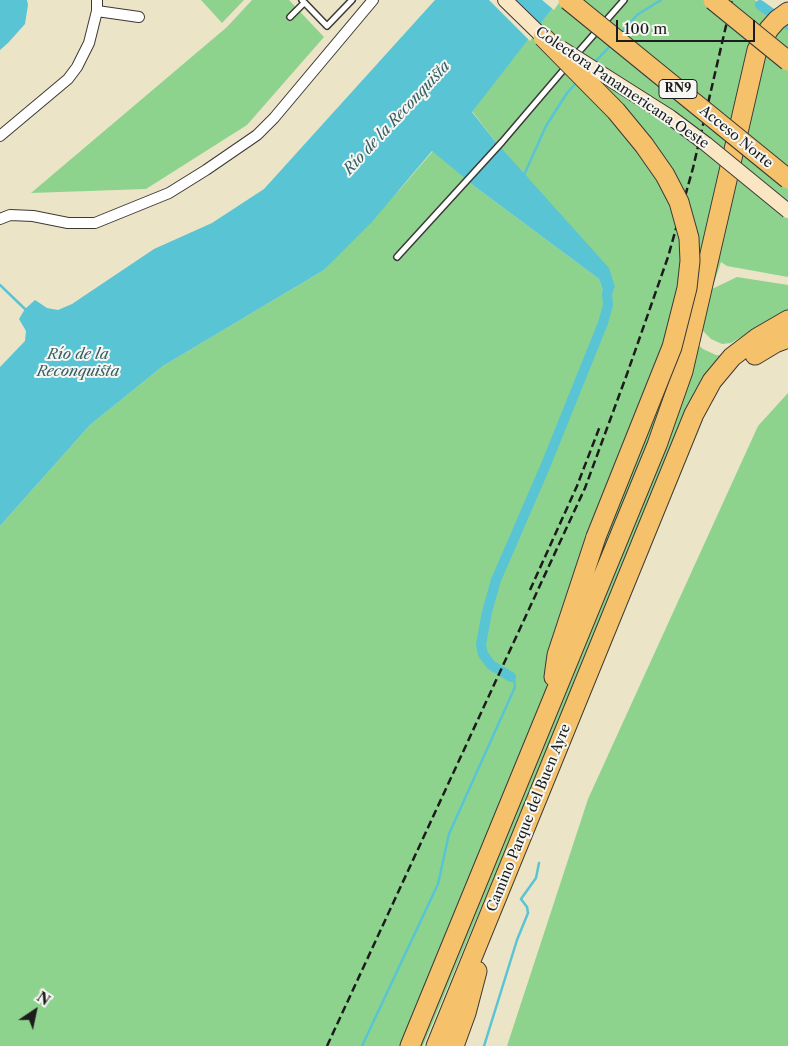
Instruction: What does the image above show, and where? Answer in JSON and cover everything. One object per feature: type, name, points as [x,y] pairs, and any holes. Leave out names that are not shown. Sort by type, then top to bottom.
[{"type":"highway","name":"Acceso Norte","points":[[568,0],[788,179]]},
{"type":"highway","points":[[712,0],[788,61]]},
{"type":"highway","points":[[548,710],[645,478],[682,371],[755,57],[761,40],[772,25],[788,12]]},
{"type":"highway","points":[[543,37],[616,111],[644,145],[673,188],[683,213],[689,238],[690,261],[687,288],[672,347],[596,536],[557,655],[548,710]]},
{"type":"highway","points":[[623,590],[686,432],[712,382],[738,352],[757,338],[788,320]]},
{"type":"highway","points":[[623,590],[705,416],[717,396],[730,378],[747,361],[763,350],[788,338]]},
{"type":"highway","name":"Camino Parque del Buen Ayre","points":[[436,1046],[623,590]]},
{"type":"highway","name":"Camino Parque del Buen Ayre","points":[[410,1046],[548,710]]},
{"type":"highway","points":[[454,1046],[466,1013],[495,901]]},
{"type":"main road","name":"Colectora Panamericana Oeste","points":[[505,0],[543,37],[670,117],[788,211]]},
{"type":"street","points":[[0,136],[68,79],[77,67],[89,43],[97,12],[97,0]]},
{"type":"street","points":[[0,219],[10,215],[33,216],[68,223],[95,223],[170,193],[257,135],[274,118],[373,0]]},
{"type":"street","points":[[97,12],[138,16]]},
{"type":"lane","points":[[290,17],[303,1],[327,26],[352,0]]},
{"type":"lane","points":[[396,257],[502,142],[624,0]]},
{"type":"green space","points":[[201,0],[244,0],[222,23]]},
{"type":"green space","points":[[252,0],[289,0],[324,37],[247,125],[146,189],[31,193],[227,27]]},
{"type":"green space","points":[[559,0],[755,0],[772,25],[683,371],[410,1046],[0,1046],[0,526],[90,425],[163,366],[324,270],[433,151],[474,186],[599,279],[608,304],[615,287],[472,111]]},
{"type":"green space","points":[[788,22],[788,277],[727,266],[721,262],[712,289],[737,277],[788,285],[788,313],[768,321],[731,343],[722,344],[711,339],[700,325],[695,342],[703,349],[716,355],[727,356],[563,712],[423,1046],[417,1046],[637,520],[665,446],[762,61],[770,41]]},
{"type":"green space","points":[[788,393],[788,1046],[507,1046],[588,799],[758,426]]},
{"type":"water","points":[[0,0],[27,0],[28,5],[25,24],[0,50]]},
{"type":"water","name":"Río de la Reconquista","points":[[435,0],[559,0],[472,112],[494,140],[609,268],[615,287],[608,305],[599,279],[474,186],[432,151],[371,223],[324,270],[163,366],[90,425],[0,526],[0,367],[25,341],[26,331],[19,319],[25,309],[35,300],[47,308],[58,310],[72,304],[154,249],[212,223],[264,189]]},
{"type":"pier","points":[[489,0],[503,0],[538,30],[530,41]]},
{"type":"pier","points":[[542,0],[561,0],[554,10]]},
{"type":"waterway","points":[[620,34],[637,15],[661,0]]},
{"type":"waterway","points":[[760,5],[788,25]]},
{"type":"waterway","points":[[593,64],[612,44]]},
{"type":"waterway","points":[[524,175],[546,126],[567,93],[576,83]]},
{"type":"waterway","points":[[0,285],[25,309]]},
{"type":"waterway","points":[[511,677],[491,665],[483,654],[481,645],[487,612],[496,580],[545,467],[603,323],[608,305],[607,293]]},
{"type":"waterway","points":[[362,1046],[438,884],[449,834],[515,687],[514,680],[511,677]]},
{"type":"waterway","points":[[484,1046],[517,940],[528,913],[527,907],[521,899],[536,878],[539,863]]},
{"type":"railway","points":[[327,1046],[585,488],[668,257],[693,168],[732,0]]},
{"type":"railway","points":[[530,590],[577,486],[600,426]]}]
